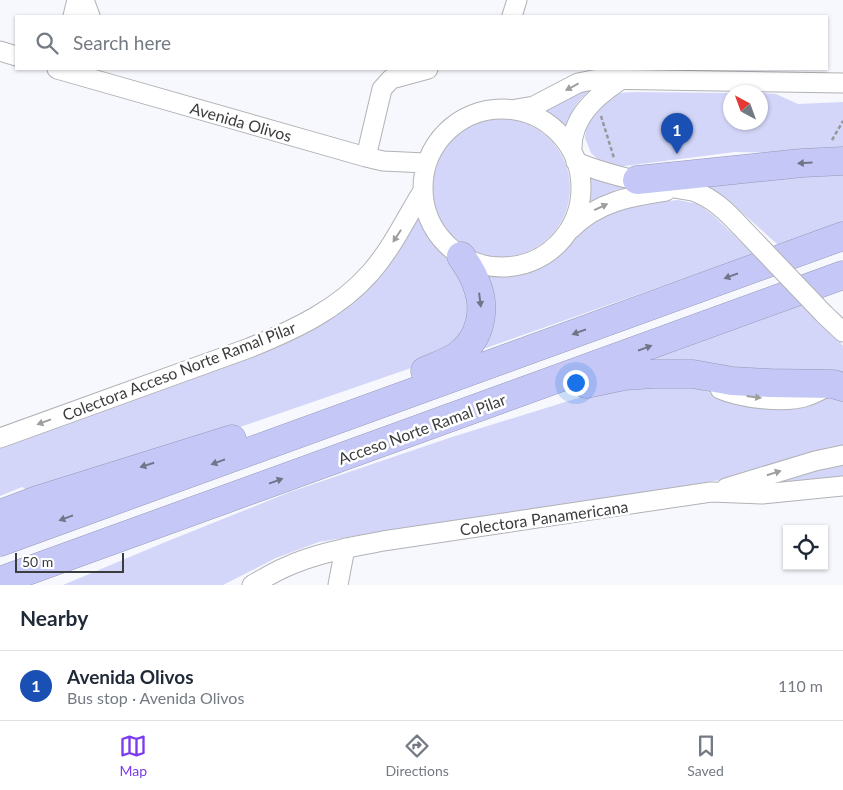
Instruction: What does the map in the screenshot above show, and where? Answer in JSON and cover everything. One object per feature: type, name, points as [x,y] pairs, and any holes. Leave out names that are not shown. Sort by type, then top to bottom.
[{"type":"highway","points":[[637,180],[767,168],[802,163],[836,154]]},
{"type":"highway","points":[[0,542],[843,236]]},
{"type":"highway","points":[[0,514],[37,500],[235,438],[314,428],[404,381],[456,357],[467,348],[475,335],[480,322],[482,300],[476,281],[460,256]]},
{"type":"highway","name":"Acceso Norte Ramal Pilar","points":[[0,581],[843,275]]},
{"type":"highway","points":[[467,412],[624,376],[693,374],[732,381],[838,386]]},
{"type":"highway","points":[[36,585],[86,566],[251,490]]},
{"type":"street","points":[[73,15],[76,0]]},
{"type":"street","points":[[84,0],[90,15]]},
{"type":"street","points":[[512,15],[517,0]]},
{"type":"street","points":[[0,52],[15,56]]},
{"type":"street","name":"Avenida Olivos","points":[[62,70],[366,157],[383,161],[426,163]]},
{"type":"street","points":[[113,70],[124,86],[136,92]]},
{"type":"street","points":[[366,157],[382,89],[391,80],[425,70]]},
{"type":"street","points":[[516,109],[534,106],[587,80],[843,83]]},
{"type":"street","points":[[563,237],[574,220],[580,201],[580,181],[572,140],[581,117],[592,101],[619,80]]},
{"type":"street","points":[[680,189],[612,202],[589,214],[550,250],[534,260],[516,266],[497,267],[478,264],[460,256],[448,247],[438,236],[431,224],[421,194],[426,163],[438,142],[454,125],[471,115],[486,110],[516,109],[530,113],[552,125],[561,133],[574,156],[590,168],[637,180],[680,189],[704,195],[722,208],[843,332]]},
{"type":"street","name":"Colectora Acceso Norte Ramal Pilar","points":[[0,438],[249,348],[289,332],[315,318],[353,290],[372,272],[401,230],[421,194]]},
{"type":"street","points":[[711,492],[815,460],[843,455]]},
{"type":"street","name":"Colectora Panamericana","points":[[252,585],[287,566],[346,548],[383,541],[711,492],[762,494],[843,486]]},
{"type":"street","points":[[0,502],[23,493],[37,500]]},
{"type":"street","points":[[338,585],[346,548]]},
{"type":"path","points":[[600,109],[614,158]]},
{"type":"path","points":[[836,154],[843,121]]},
{"type":"shaded area","points":[[594,86],[576,105],[566,128],[547,114],[546,111],[549,109]]},
{"type":"shaded area","points":[[618,93],[723,93],[723,130],[768,130],[768,93],[776,94],[798,104],[843,102],[843,154],[735,152],[617,167],[601,162],[591,153],[585,138],[586,123],[590,111]]},
{"type":"shaded area","points":[[501,119],[527,125],[539,131],[549,140],[558,150],[564,162],[570,188],[564,214],[558,226],[549,236],[539,245],[527,251],[501,257],[475,251],[463,245],[453,236],[444,226],[438,214],[432,188],[438,162],[444,150],[453,140],[463,131],[475,125]]},
{"type":"shaded area","points":[[843,166],[843,222],[778,245],[727,199],[688,178]]},
{"type":"shaded area","points":[[588,176],[640,187],[606,195],[588,204]]},
{"type":"shaded area","points":[[678,200],[698,204],[714,216],[753,254],[472,353],[484,275],[509,277],[527,272],[551,260],[567,248],[592,218],[638,204]]},
{"type":"shaded area","points":[[415,214],[435,245],[468,276],[474,324],[443,357],[211,437],[34,494],[22,487],[0,496],[0,445],[321,324]]},
{"type":"shaded area","points":[[801,302],[843,346],[843,380],[624,367]]},
{"type":"shaded area","points":[[638,382],[685,384],[711,393],[761,403],[832,395],[843,397],[843,448],[726,479],[478,520],[319,542],[276,558],[223,585],[63,585],[290,492],[449,438],[594,393]]},
{"type":"shaded area","points":[[843,461],[843,477],[782,485],[754,484]]},
{"type":"place","name":"Avenida Olivos","points":[[677,154]]}]
